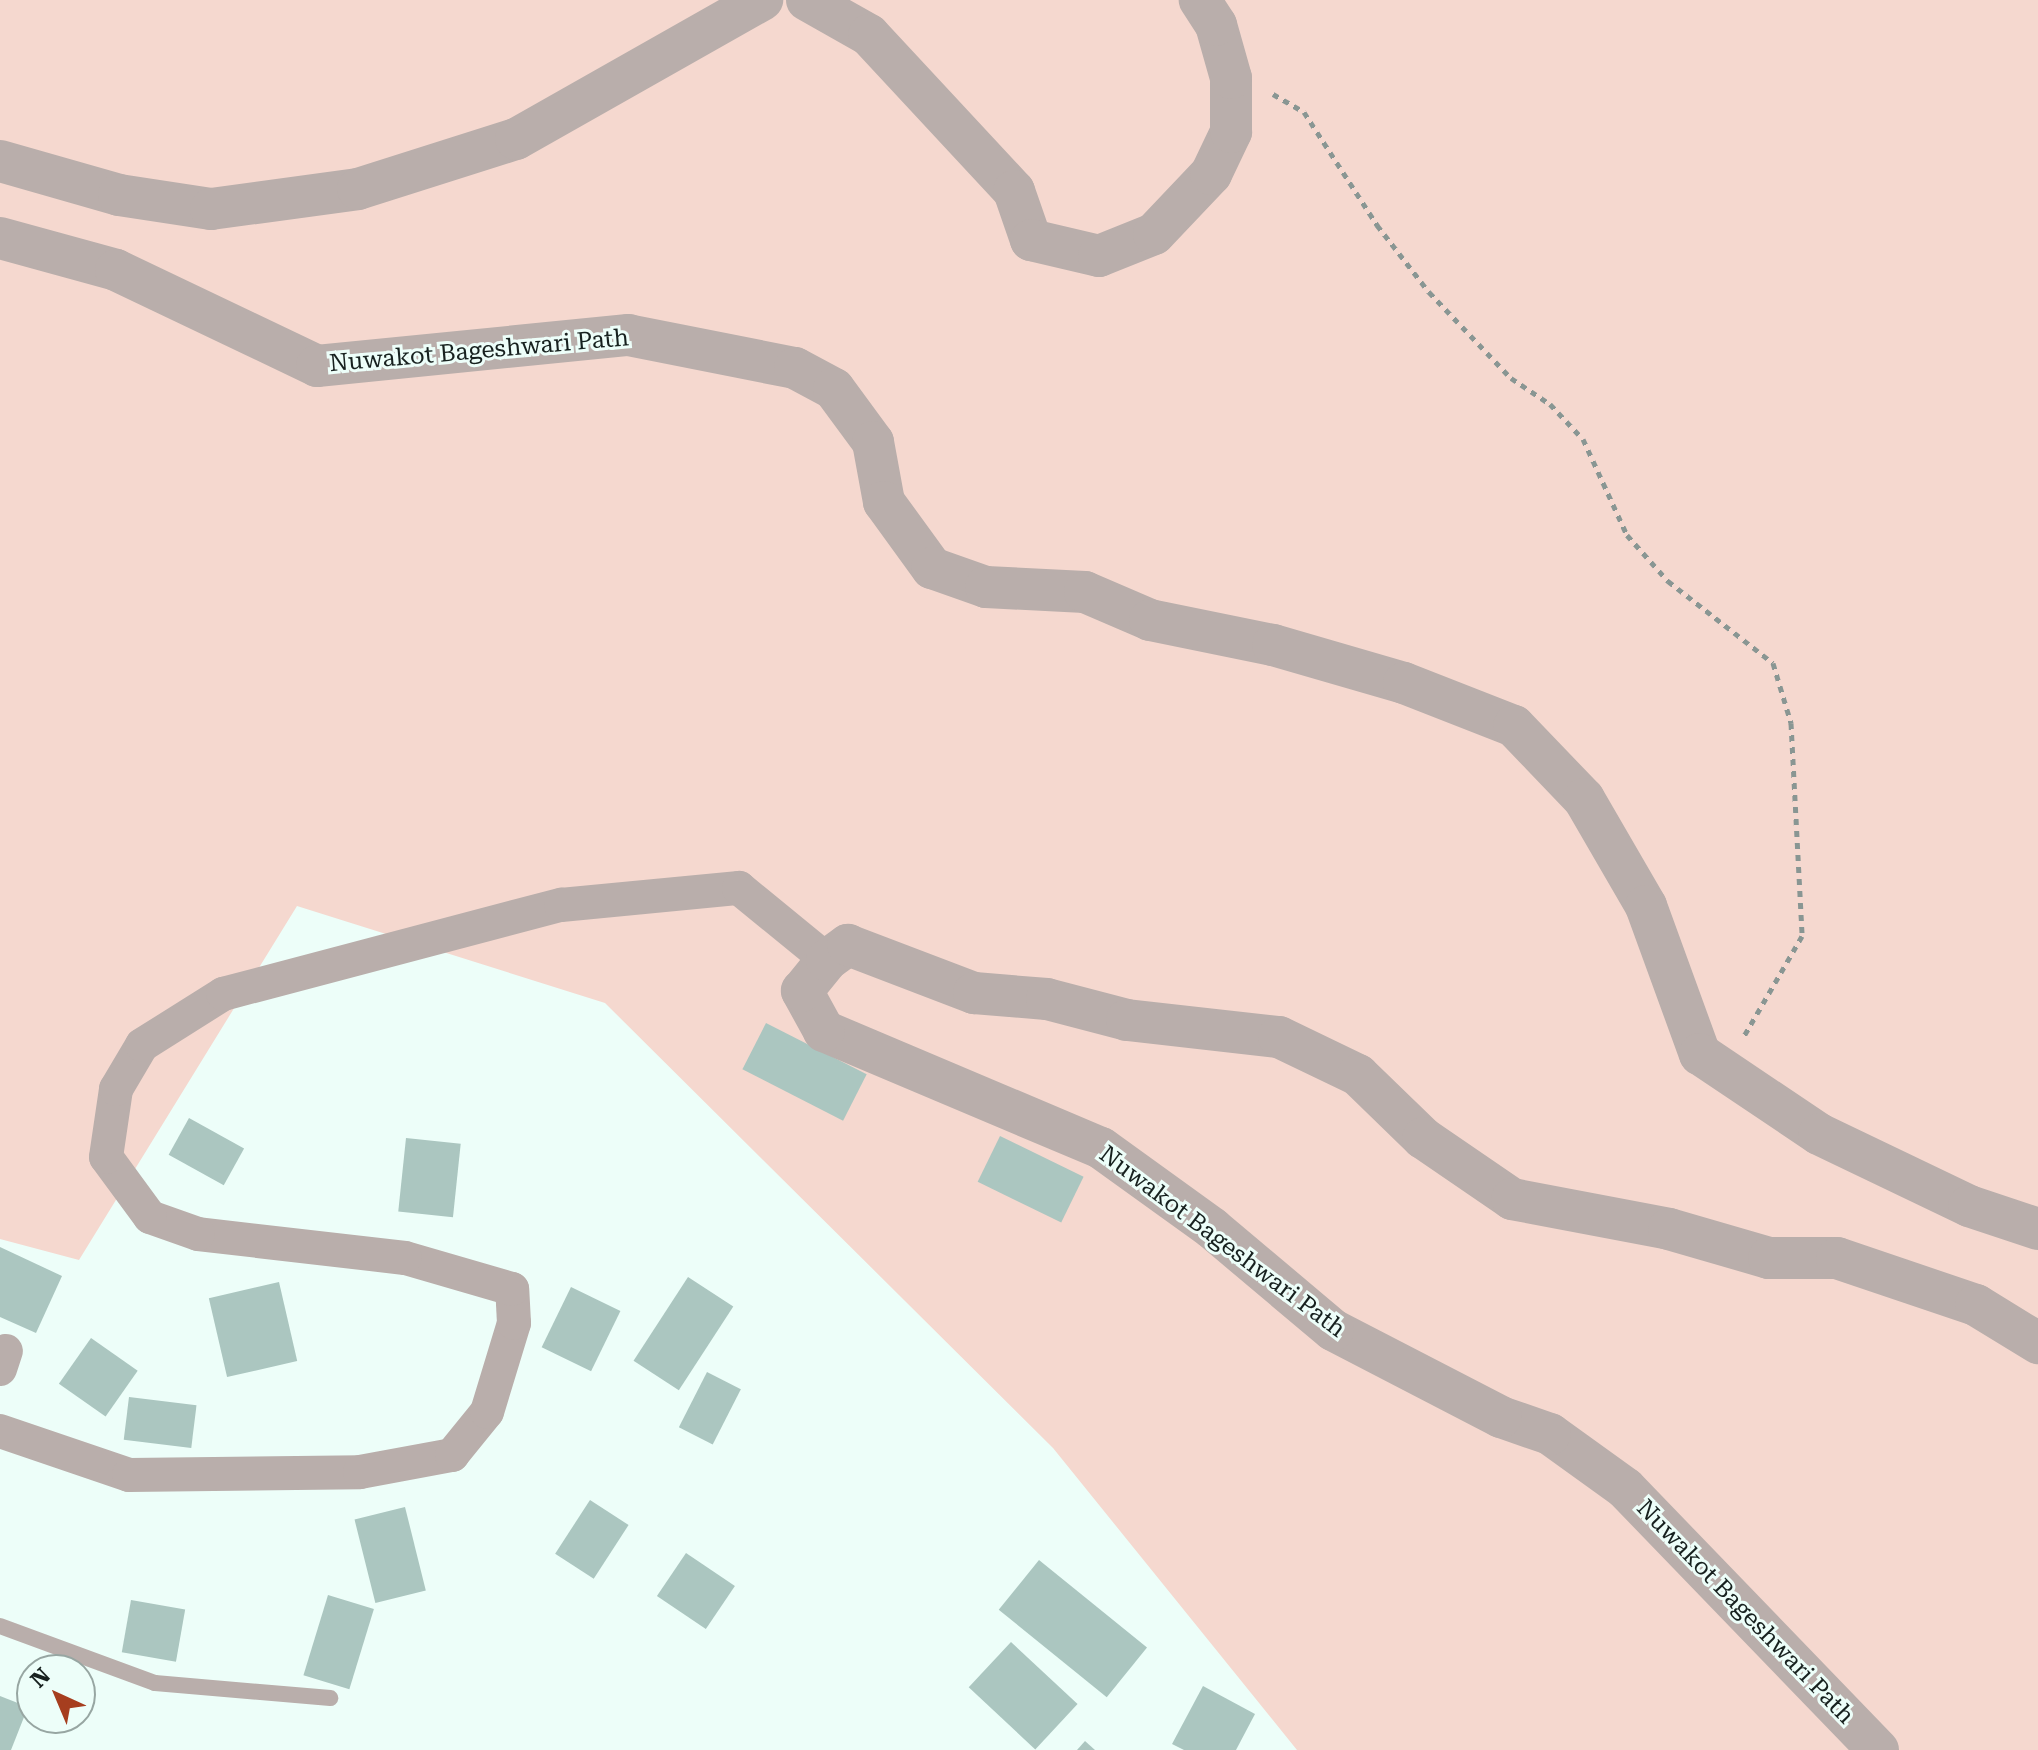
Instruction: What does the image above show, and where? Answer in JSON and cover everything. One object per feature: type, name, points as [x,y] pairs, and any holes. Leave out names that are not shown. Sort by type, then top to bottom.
[{"type":"street","points":[[0,161],[119,195],[211,209],[358,189],[516,139],[762,0]]},
{"type":"street","points":[[807,0],[869,35],[1014,191],[1031,240],[1099,256],[1154,234],[1211,174],[1231,132],[1231,78],[1216,25],[1200,0]]},
{"type":"street","name":"Nuwakot Bageshwari Path","points":[[0,238],[116,270],[317,366],[628,335],[795,368],[834,389],[873,442],[884,502],[932,568],[986,587],[1085,592],[1150,620],[1273,645],[1404,683],[1514,726],[1584,799],[1646,906],[1700,1054],[1727,1076],[1879,1164],[1969,1206],[2038,1229]]},
{"type":"street","points":[[0,1431],[129,1475],[360,1472],[452,1455],[487,1412],[514,1323],[512,1289],[405,1258],[198,1234],[150,1217],[106,1157],[116,1089],[142,1045],[223,994],[561,905],[739,888],[827,960],[848,945],[974,993],[1047,999],[1127,1020],[1279,1037],[1358,1075],[1423,1138],[1512,1199],[1669,1229],[1769,1258],[1837,1258],[1976,1305],[2038,1343]]},
{"type":"street","name":"Nuwakot Bageshwari Path","points":[[827,960],[802,991],[824,1031],[1101,1148],[1212,1228],[1333,1330],[1501,1417],[1550,1434],[1625,1488],[1878,1750]]},
{"type":"lane","points":[[0,1626],[155,1683],[330,1698]]},
{"type":"path","points":[[1231,78],[1254,84],[1304,112],[1377,225],[1429,292],[1511,378],[1550,404],[1583,439],[1627,535],[1668,581],[1773,663],[1791,723],[1802,936],[1776,974],[1727,1076]]},
{"type":"shaded area","points":[[0,0],[2038,0],[2038,1750],[1297,1750],[1053,1448],[605,1003],[297,906],[79,1260],[0,1239]]},
{"type":"building","points":[[766,1023],[867,1074],[843,1121],[742,1069]]},
{"type":"building","points":[[189,1118],[244,1149],[224,1185],[169,1155]]},
{"type":"building","points":[[1000,1136],[1084,1177],[1061,1223],[978,1182]]},
{"type":"building","points":[[406,1138],[461,1144],[453,1217],[398,1212]]},
{"type":"building","points":[[0,1247],[62,1276],[36,1333],[0,1317]]},
{"type":"building","points":[[688,1277],[733,1306],[679,1390],[634,1361]]},
{"type":"building","points":[[279,1282],[297,1361],[227,1377],[209,1298]]},
{"type":"building","points":[[571,1287],[620,1311],[591,1371],[542,1347]]},
{"type":"building","points":[[91,1338],[138,1371],[106,1417],[59,1384]]},
{"type":"building","points":[[707,1372],[741,1389],[713,1444],[679,1427]]},
{"type":"building","points":[[129,1397],[196,1405],[191,1448],[124,1440]]},
{"type":"building","points":[[590,1500],[629,1525],[594,1579],[555,1554]]},
{"type":"building","points":[[405,1507],[426,1590],[375,1603],[355,1520]]},
{"type":"building","points":[[686,1553],[735,1586],[706,1629],[657,1596]]},
{"type":"building","points":[[1039,1560],[1147,1647],[1107,1697],[999,1610]]},
{"type":"building","points":[[328,1595],[374,1609],[349,1689],[303,1675]]},
{"type":"building","points":[[131,1600],[185,1610],[176,1662],[122,1652]]},
{"type":"building","points":[[1011,1642],[1078,1704],[1035,1749],[969,1687]]},
{"type":"building","points":[[1203,1686],[1255,1714],[1236,1750],[1184,1750],[1172,1744]]},
{"type":"building","points":[[0,1696],[16,1702],[17,1734],[11,1750],[0,1750]]},
{"type":"building","points":[[1085,1741],[1095,1750],[1077,1750]]}]
